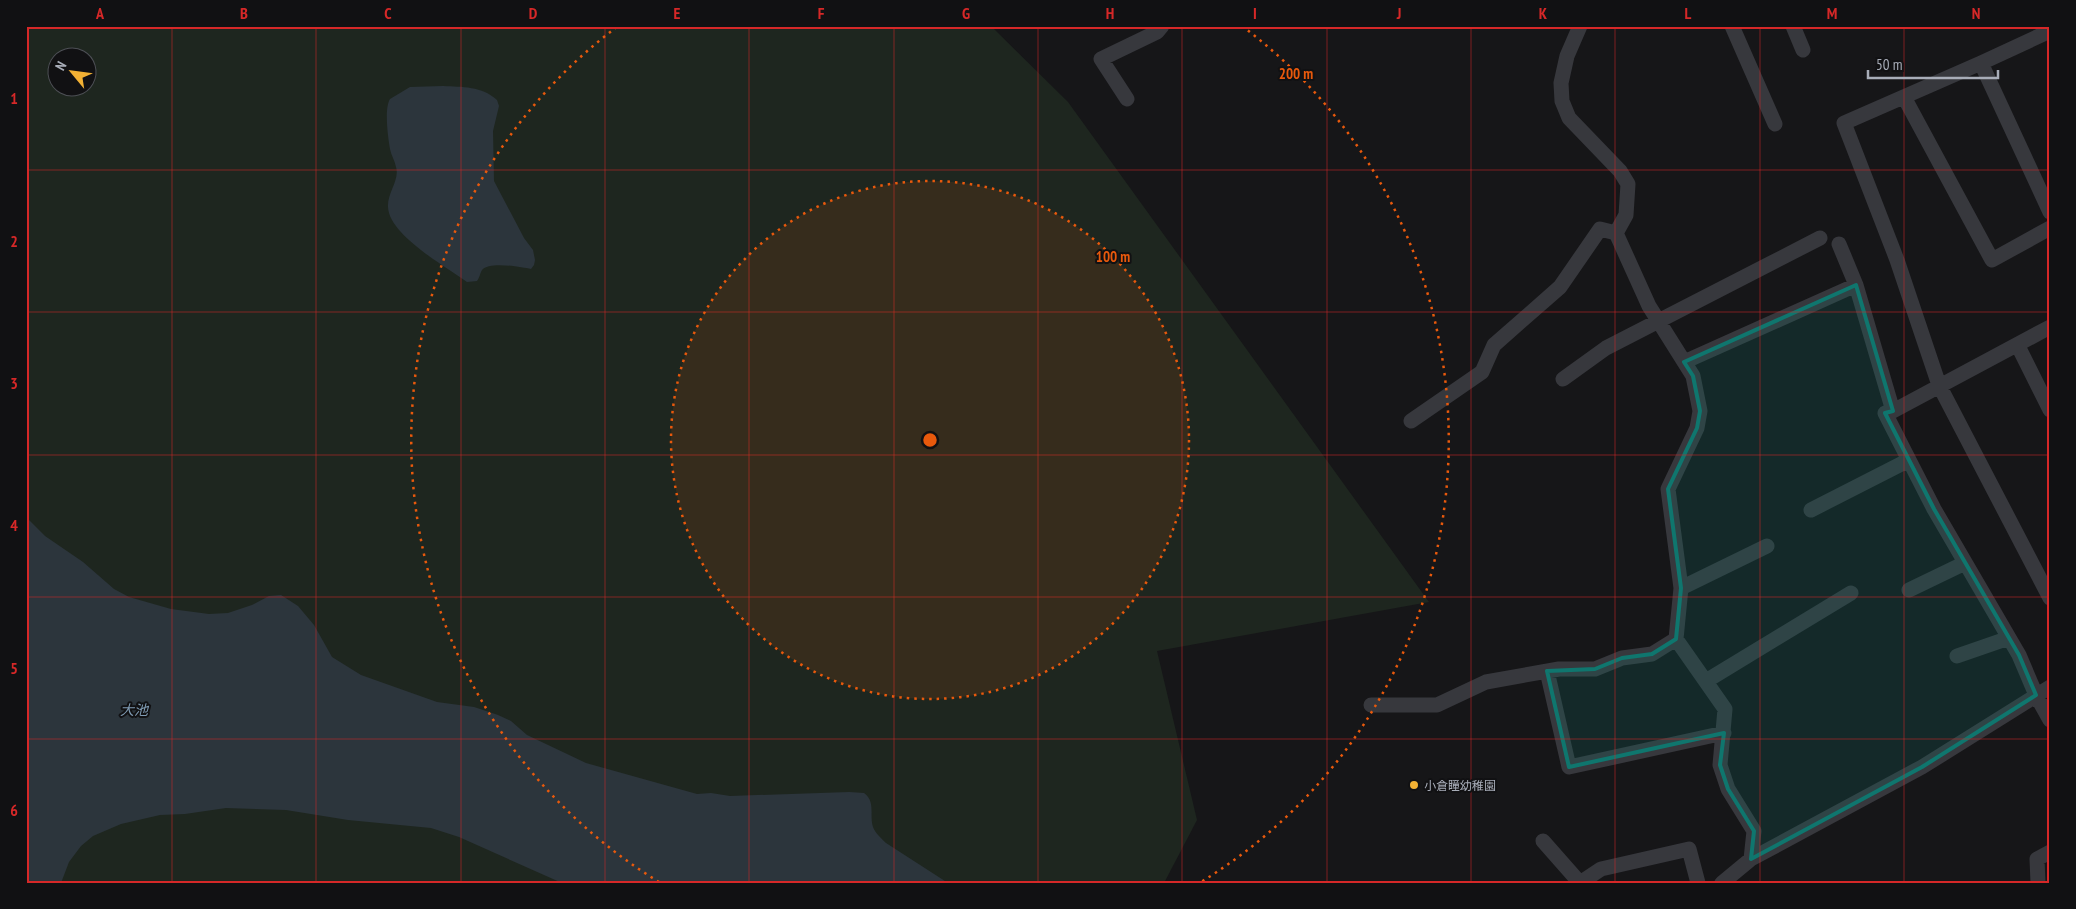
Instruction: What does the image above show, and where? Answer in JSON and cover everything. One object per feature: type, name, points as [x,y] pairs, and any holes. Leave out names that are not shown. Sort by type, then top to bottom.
[{"type":"street","points":[[1127,99],[1102,60],[1157,32],[1162,26]]},
{"type":"street","points":[[1580,26],[1567,56],[1561,83],[1562,102],[1569,118],[1620,171],[1628,184],[1626,215],[1616,233]]},
{"type":"street","points":[[1732,26],[1774,124]]},
{"type":"street","points":[[1794,26],[1803,50]]},
{"type":"street","points":[[2050,31],[1844,123],[1897,260],[1939,385],[2050,598]]},
{"type":"street","points":[[1981,63],[2050,212]]},
{"type":"street","points":[[1904,97],[1992,260],[2050,228]]},
{"type":"street","points":[[1411,421],[1482,372],[1494,345],[1560,287],[1600,229],[1616,233]]},
{"type":"street","points":[[1616,233],[1649,306],[1693,376],[1700,411],[1697,428],[1668,489],[1682,588],[1676,639],[1725,709],[1720,765],[1728,789],[1754,831],[1752,859]]},
{"type":"street","points":[[1563,379],[1606,348],[1820,238]]},
{"type":"street","points":[[1839,244],[1856,285],[1893,411]]},
{"type":"street","points":[[1684,362],[1856,285]]},
{"type":"street","points":[[2050,328],[1893,411],[1885,413],[1965,563],[2019,655],[2036,695],[2050,720]]},
{"type":"street","points":[[2018,346],[2050,410]]},
{"type":"street","points":[[1811,510],[1909,460]]},
{"type":"street","points":[[1682,588],[1767,546]]},
{"type":"street","points":[[1909,590],[1965,563]]},
{"type":"street","points":[[1706,681],[1851,593]]},
{"type":"street","points":[[1957,656],[2009,638]]},
{"type":"street","points":[[1371,705],[1437,705],[1486,682],[1547,671],[1595,669],[1622,658],[1652,654],[1676,639]]},
{"type":"street","points":[[1547,671],[1570,767],[1724,733]]},
{"type":"street","points":[[1722,883],[1752,859],[1922,767],[2050,688]]},
{"type":"street","points":[[1543,841],[1580,883],[1601,869],[1689,849],[1698,883]]},
{"type":"street","points":[[2038,883],[2037,859],[2050,852]]},
{"type":"highlighted area","points":[[1856,285],[1893,411],[1885,413],[1934,509],[2019,655],[2036,695],[1922,767],[1751,859],[1754,831],[1728,789],[1720,765],[1724,733],[1569,767],[1547,671],[1595,669],[1622,658],[1652,654],[1676,639],[1681,588],[1668,489],[1697,428],[1700,411],[1693,376],[1684,362]]},
{"type":"shaded area","points":[[26,26],[991,26],[1068,102],[1429,602],[1157,651],[1197,820],[1164,883],[26,883]]},
{"type":"water","points":[[443,86],[478,90],[491,95],[497,100],[499,106],[493,131],[494,181],[524,238],[533,250],[535,260],[531,269],[505,265],[486,267],[482,270],[477,281],[467,282],[408,239],[391,218],[388,202],[397,172],[388,138],[388,104],[390,99],[410,87]]},
{"type":"water","name":"大池","points":[[26,517],[45,536],[83,562],[114,589],[129,597],[171,609],[209,614],[228,613],[252,605],[269,596],[281,595],[298,606],[314,625],[332,657],[361,675],[437,702],[474,707],[498,715],[511,721],[527,735],[586,763],[697,794],[711,793],[730,796],[864,793],[870,800],[873,827],[879,836],[886,843],[948,883],[562,883],[459,837],[431,828],[348,820],[286,810],[226,808],[185,814],[160,815],[121,824],[93,836],[81,846],[69,862],[61,883],[26,883]]},
{"type":"place","name":"小倉瞳幼稚園","points":[[1414,785]]}]
